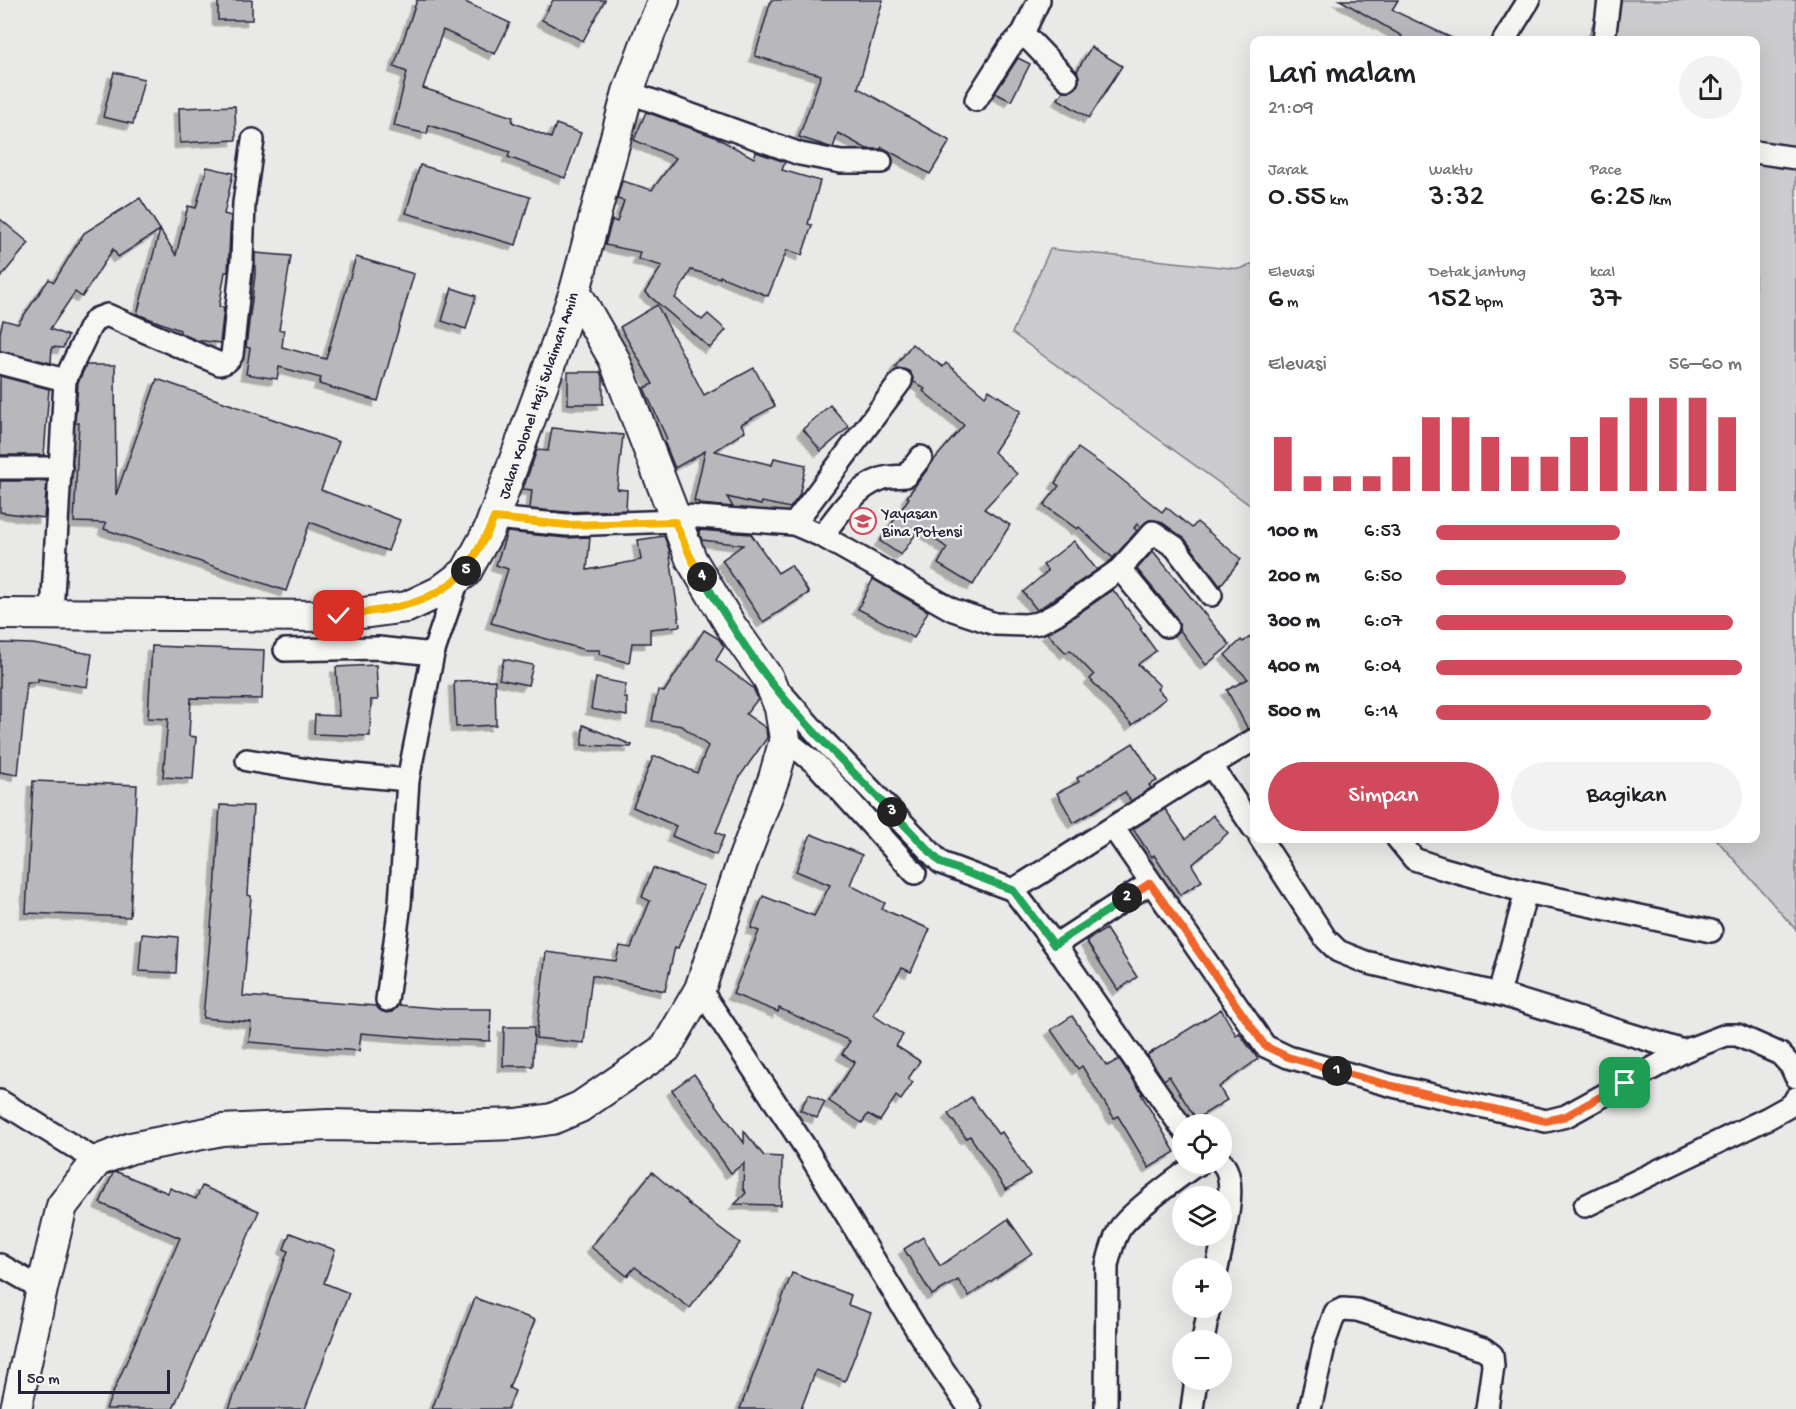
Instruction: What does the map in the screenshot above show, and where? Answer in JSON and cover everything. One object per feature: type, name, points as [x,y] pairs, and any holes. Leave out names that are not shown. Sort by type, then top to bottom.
[{"type":"street","name":"Jalan Kolonel Haji Sulaiman Amin","points":[[0,614],[339,616],[406,607],[439,592],[466,572],[494,518],[545,378],[574,291],[628,92],[664,0]]},
{"type":"street","points":[[976,100],[1009,48],[1023,33],[1040,0]]},
{"type":"street","points":[[1506,36],[1529,0]]},
{"type":"street","points":[[1604,36],[1609,0]]},
{"type":"street","points":[[1023,33],[1067,79]]},
{"type":"street","points":[[628,92],[800,154],[841,162],[881,162]]},
{"type":"street","points":[[52,614],[62,468],[65,380],[90,327],[96,319],[107,315],[220,364],[230,360],[242,260],[244,203],[253,140]]},
{"type":"street","points":[[1760,153],[1796,158]]},
{"type":"street","points":[[574,291],[614,359],[691,558],[731,626],[768,678],[821,738],[941,863],[1013,890],[1172,1114]]},
{"type":"street","points":[[0,363],[65,380]]},
{"type":"street","points":[[794,524],[901,381]]},
{"type":"street","points":[[822,536],[854,497],[867,486],[883,478],[906,476],[921,457]]},
{"type":"street","points":[[0,468],[62,468]]},
{"type":"street","points":[[494,518],[567,525],[674,518],[794,524],[822,536],[953,610],[994,624],[1025,626],[1056,615],[1120,569],[1155,532],[1175,547],[1211,595]]},
{"type":"street","points":[[1120,569],[1167,626]]},
{"type":"street","points":[[387,1000],[400,904],[408,780],[433,654],[459,577]]},
{"type":"street","points":[[285,650],[378,648],[433,654]]},
{"type":"street","points":[[16,1409],[62,1206],[97,1161],[130,1148],[222,1130],[329,1125],[437,1127],[516,1124],[552,1119],[580,1107],[666,1048],[700,989],[742,863],[774,777],[785,739],[780,708],[768,678]]},
{"type":"street","points":[[785,739],[816,764],[915,873]]},
{"type":"street","points":[[1013,890],[1250,742]]},
{"type":"street","points":[[247,760],[320,772],[408,780]]},
{"type":"street","points":[[1211,765],[1250,823]]},
{"type":"street","points":[[1114,829],[1265,1046],[1288,1057],[1393,1086],[1546,1121],[1566,1116],[1684,1051],[1726,1035],[1737,1035],[1780,1054],[1791,1066],[1796,1077]]},
{"type":"street","points":[[1263,843],[1326,939],[1338,951],[1365,962],[1499,994],[1684,1051]]},
{"type":"street","points":[[1401,843],[1414,859],[1526,892],[1711,931]]},
{"type":"street","points":[[1054,945],[1150,883]]},
{"type":"street","points":[[1499,994],[1526,892]]},
{"type":"street","points":[[700,989],[805,1147],[923,1340],[970,1409]]},
{"type":"street","points":[[1585,1206],[1768,1118],[1793,1104],[1796,1098]]},
{"type":"street","points":[[0,1101],[97,1161]]},
{"type":"street","points":[[1106,1409],[1107,1265],[1111,1248],[1120,1228],[1135,1213],[1184,1174]]},
{"type":"street","points":[[1219,1258],[1229,1204],[1228,1174]]},
{"type":"street","points":[[0,1265],[42,1289]]},
{"type":"street","points":[[1310,1409],[1325,1341],[1335,1314],[1343,1309],[1357,1310],[1484,1349],[1491,1355],[1493,1366],[1487,1409]]},
{"type":"street","points":[[1192,1409],[1195,1390]]},
{"type":"shaded area","points":[[1600,0],[1796,0],[1796,930],[1720,843],[1760,843],[1760,36],[1589,36]]},
{"type":"shaded area","points":[[1050,249],[1240,269],[1250,265],[1250,505],[1012,333]]},
{"type":"building","points":[[218,0],[252,0],[252,20],[218,20]]},
{"type":"building","points":[[417,0],[461,0],[510,23],[495,54],[443,30],[423,88],[513,117],[512,122],[551,138],[556,124],[581,133],[565,178],[508,157],[510,152],[429,125],[427,134],[394,126],[407,72],[394,67]]},
{"type":"building","points":[[553,0],[605,0],[583,41],[542,20]]},
{"type":"building","points":[[771,0],[883,0],[858,88],[950,141],[930,174],[882,147],[881,149],[867,149],[838,133],[833,148],[799,137],[821,75],[755,56]]},
{"type":"building","points":[[1340,0],[1398,0],[1392,10],[1447,36],[1402,36]]},
{"type":"building","points":[[1091,47],[1122,66],[1089,118],[1058,99],[1063,91],[1076,88],[1079,77],[1077,71]]},
{"type":"building","points":[[1018,58],[1030,64],[1011,101],[995,93]]},
{"type":"building","points":[[114,72],[144,79],[133,124],[103,117]]},
{"type":"building","points":[[235,106],[236,140],[180,143],[179,108]]},
{"type":"building","points":[[646,112],[715,137],[754,158],[756,152],[785,162],[782,170],[820,181],[808,224],[812,225],[802,255],[787,250],[768,296],[720,276],[720,278],[691,270],[675,298],[702,320],[708,314],[726,330],[710,348],[645,292],[662,266],[638,259],[640,252],[605,245],[612,220],[617,222],[624,201],[617,199],[622,181],[652,190],[676,158],[634,140]]},
{"type":"building","points":[[420,165],[530,197],[516,245],[406,213]]},
{"type":"building","points":[[207,167],[233,173],[224,214],[231,216],[228,272],[225,272],[219,307],[224,307],[220,343],[196,340],[180,333],[180,330],[137,314],[160,230],[118,257],[113,249],[82,297],[75,292],[50,329],[68,336],[63,348],[52,347],[51,363],[0,351],[3,320],[18,324],[49,279],[54,282],[84,233],[140,198],[176,255],[188,206],[196,208]]},
{"type":"building","points":[[0,219],[29,243],[0,278]]},
{"type":"building","points":[[255,253],[291,256],[279,330],[284,330],[282,347],[326,359],[356,257],[414,274],[378,401],[319,384],[321,378],[279,367],[277,379],[246,374],[250,348],[246,347],[255,275]]},
{"type":"building","points":[[452,288],[476,296],[466,329],[442,321]]},
{"type":"building","points":[[657,305],[704,395],[754,368],[775,406],[741,424],[745,431],[715,451],[772,465],[774,458],[806,465],[799,496],[790,508],[762,502],[761,505],[727,497],[733,507],[699,504],[694,501],[705,451],[675,468],[664,441],[667,439],[644,388],[653,384],[620,327]]},
{"type":"building","points":[[912,344],[943,367],[946,363],[985,396],[989,390],[1021,411],[994,452],[1017,474],[984,509],[1010,525],[973,585],[938,564],[947,548],[920,528],[901,555],[880,541],[909,498],[907,497],[964,425],[923,391],[925,389],[913,381],[909,371],[895,367]]},
{"type":"building","points":[[86,365],[115,365],[116,495],[157,379],[339,442],[321,490],[400,520],[388,551],[310,522],[286,591],[104,529],[106,523],[74,522],[79,423],[75,423],[78,383]]},
{"type":"building","points":[[568,372],[600,372],[603,379],[603,404],[568,404]]},
{"type":"building","points":[[0,376],[49,389],[44,455],[0,455]]},
{"type":"building","points":[[830,405],[849,427],[821,451],[803,429]]},
{"type":"building","points":[[552,428],[623,435],[617,489],[627,490],[626,510],[567,512],[530,509],[532,490],[523,489],[537,450],[548,451]]},
{"type":"building","points":[[1078,448],[1162,512],[1166,507],[1192,528],[1197,522],[1241,559],[1220,586],[1185,539],[1160,521],[1149,520],[1141,527],[1137,524],[1134,528],[1137,531],[1113,558],[1079,527],[1077,529],[1044,505],[1059,486],[1055,483]]},
{"type":"building","points":[[0,481],[47,481],[44,518],[0,512]]},
{"type":"building","points":[[698,530],[751,534],[778,573],[791,565],[809,593],[763,622],[722,560],[743,545],[702,540]]},
{"type":"building","points":[[507,532],[566,538],[590,537],[587,570],[641,560],[638,540],[664,536],[669,549],[680,626],[650,629],[650,643],[632,643],[629,663],[599,654],[600,650],[585,650],[491,623],[508,569],[496,565]]},
{"type":"building","points":[[1074,541],[1097,570],[1037,610],[1023,592],[1048,571],[1043,565]]},
{"type":"building","points":[[1153,551],[1230,645],[1206,665],[1179,629],[1179,623],[1174,614],[1137,569]]},
{"type":"building","points":[[873,579],[928,611],[914,638],[858,609]]},
{"type":"building","points":[[1113,590],[1142,628],[1140,629],[1156,651],[1138,664],[1160,686],[1157,689],[1166,698],[1132,725],[1090,679],[1094,675],[1070,650],[1066,653],[1047,633]]},
{"type":"building","points":[[704,630],[719,639],[724,647],[716,660],[753,688],[758,699],[746,714],[766,728],[767,738],[740,776],[716,832],[724,836],[716,855],[672,836],[676,826],[633,807],[653,757],[660,757],[697,773],[708,746],[682,726],[652,721],[658,690],[664,692]]},
{"type":"building","points":[[1250,637],[1250,728],[1248,729],[1227,690],[1248,679],[1225,655],[1241,640],[1243,642]]},
{"type":"building","points":[[0,643],[33,644],[92,654],[87,687],[38,679],[38,682],[27,682],[18,775],[0,772]]},
{"type":"building","points":[[152,646],[264,650],[262,699],[191,698],[189,736],[196,737],[193,779],[163,777],[168,719],[148,718]]},
{"type":"building","points":[[504,659],[533,665],[528,685],[499,679]]},
{"type":"building","points":[[376,665],[378,700],[371,700],[370,736],[314,734],[315,715],[339,716],[336,667]]},
{"type":"building","points":[[596,678],[626,684],[624,698],[627,698],[627,716],[591,709]]},
{"type":"building","points":[[495,680],[496,725],[456,727],[454,681]]},
{"type":"building","points":[[583,725],[632,745],[631,747],[582,745]]},
{"type":"building","points":[[1133,743],[1157,781],[1149,785],[1151,788],[1131,801],[1125,792],[1074,823],[1057,793],[1079,782],[1077,778]]},
{"type":"building","points":[[33,781],[137,785],[130,917],[26,913]]},
{"type":"building","points":[[220,805],[253,806],[248,895],[251,896],[243,996],[376,1006],[386,1013],[392,1012],[398,1005],[446,1009],[491,1009],[490,1041],[361,1033],[359,1051],[249,1042],[251,1022],[203,1018],[215,893]]},
{"type":"building","points":[[1165,809],[1186,839],[1213,815],[1228,833],[1192,865],[1202,881],[1180,895],[1154,855],[1152,857],[1133,829]]},
{"type":"building","points":[[811,834],[862,855],[850,885],[885,903],[882,909],[930,929],[911,972],[902,968],[873,1015],[903,1035],[896,1046],[920,1061],[908,1079],[913,1082],[901,1100],[896,1096],[880,1121],[868,1114],[862,1123],[829,1101],[855,1062],[842,1054],[850,1041],[779,1008],[778,1012],[733,994],[759,931],[751,928],[763,896],[814,916],[830,885],[796,871]]},
{"type":"building","points":[[653,868],[704,886],[678,948],[675,947],[665,991],[592,975],[584,1043],[536,1038],[546,952],[616,961],[620,946],[631,948],[650,901],[642,897]]},
{"type":"building","points":[[1106,929],[1137,977],[1118,990],[1086,941]]},
{"type":"building","points":[[142,934],[178,937],[176,973],[139,971]]},
{"type":"building","points":[[1221,1009],[1236,1035],[1239,1033],[1258,1059],[1219,1087],[1227,1100],[1204,1114],[1193,1114],[1169,1076],[1164,1080],[1147,1055]]},
{"type":"building","points":[[1072,1016],[1107,1066],[1119,1059],[1143,1094],[1141,1094],[1172,1147],[1172,1154],[1149,1168],[1118,1116],[1114,1118],[1082,1066],[1078,1069],[1051,1030]]},
{"type":"building","points":[[504,1027],[534,1027],[533,1066],[503,1066]]},
{"type":"building","points":[[694,1074],[744,1143],[744,1131],[764,1156],[782,1157],[781,1205],[735,1204],[746,1193],[743,1189],[744,1163],[731,1173],[672,1090]]},
{"type":"building","points":[[809,1094],[825,1102],[817,1118],[800,1110]]},
{"type":"building","points":[[971,1097],[998,1134],[1002,1132],[1030,1174],[1006,1190],[970,1136],[966,1138],[948,1114]]},
{"type":"building","points":[[117,1172],[168,1193],[170,1188],[196,1199],[202,1186],[259,1211],[173,1409],[106,1409],[180,1238],[100,1203],[113,1173]]},
{"type":"building","points":[[652,1172],[690,1204],[688,1204],[740,1243],[690,1308],[635,1267],[627,1276],[591,1247]]},
{"type":"building","points":[[1008,1219],[1032,1253],[969,1296],[958,1280],[932,1295],[904,1249],[923,1237],[940,1266]]},
{"type":"building","points":[[290,1233],[335,1250],[324,1283],[349,1293],[305,1409],[229,1409],[288,1251],[284,1249]]},
{"type":"building","points":[[792,1273],[851,1295],[848,1305],[871,1313],[845,1381],[816,1370],[801,1409],[740,1409]]},
{"type":"building","points":[[475,1298],[535,1320],[509,1388],[515,1391],[508,1409],[432,1409]]},
{"type":"place","name":"Yayasan Bina Potensi","points":[[863,521]]},
{"type":"route","points":[[339,616],[406,607],[439,592],[466,572],[494,518],[567,525],[675,522],[691,558],[731,626],[768,678],[821,738],[941,863],[1013,890],[1054,945],[1150,883],[1265,1046],[1288,1057],[1393,1086],[1546,1121],[1566,1116],[1625,1083]]}]
